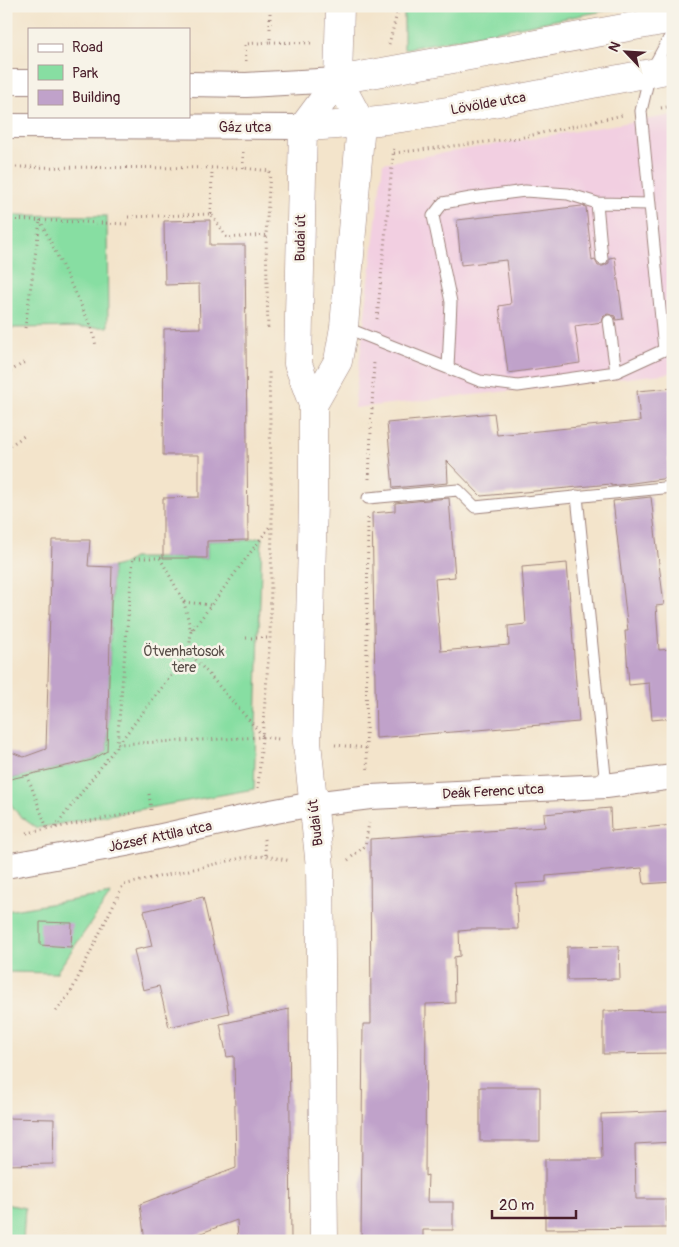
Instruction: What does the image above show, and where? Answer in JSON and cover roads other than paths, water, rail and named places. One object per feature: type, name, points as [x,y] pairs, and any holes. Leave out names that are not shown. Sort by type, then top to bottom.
[{"type":"street","points":[[340,6],[338,80],[361,123]]},
{"type":"street","points":[[190,84],[246,85],[338,80],[673,19]]},
{"type":"street","name":"Lövölde utca","points":[[303,127],[395,119],[661,71]]},
{"type":"street","points":[[303,127],[338,80]]},
{"type":"street","points":[[6,82],[28,82]]},
{"type":"street","name":"Budai út","points":[[313,405],[338,361],[344,327],[361,123]]},
{"type":"street","name":"Gáz utca","points":[[6,126],[303,127]]},
{"type":"street","name":"Budai út","points":[[303,127],[298,364],[313,405],[308,742],[320,867],[324,1241]]},
{"type":"street","name":"Deák Ferenc utca","points":[[313,804],[370,797],[606,786],[673,777]]},
{"type":"street","name":"József Attila utca","points":[[6,866],[126,844],[313,804]]},
{"type":"lane","points":[[344,327],[480,381],[518,386],[616,372],[668,350],[641,111],[661,71],[673,31]]},
{"type":"lane","points":[[448,368],[451,302],[433,216],[443,203],[525,191],[568,194],[597,203],[650,204]]},
{"type":"lane","points":[[597,203],[602,259]]},
{"type":"lane","points":[[609,321],[616,372]]},
{"type":"lane","points":[[368,498],[458,490],[475,507],[673,486]]},
{"type":"lane","points":[[578,496],[606,786]]},
{"type":"park label","name":"Ötvenhatosok tere","points":[[184,660]]}]
